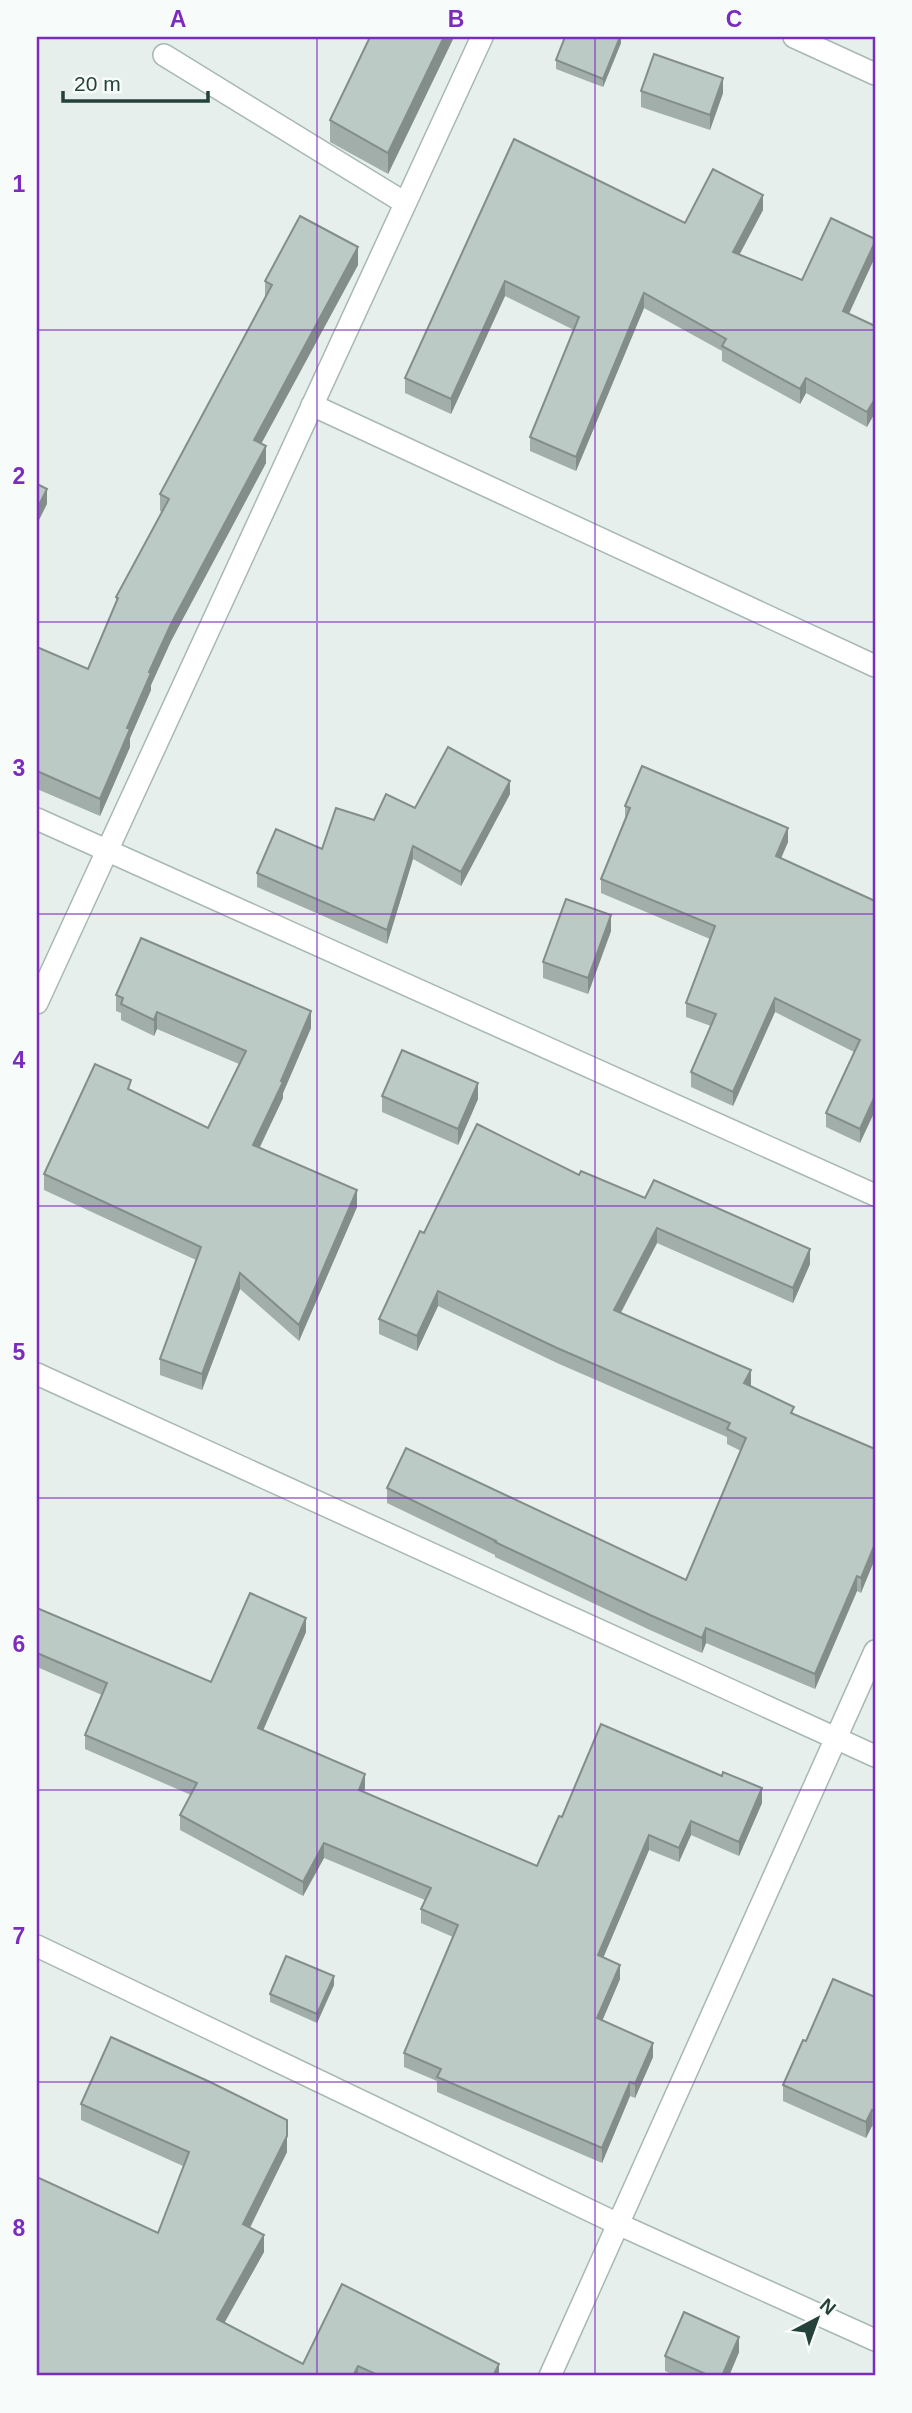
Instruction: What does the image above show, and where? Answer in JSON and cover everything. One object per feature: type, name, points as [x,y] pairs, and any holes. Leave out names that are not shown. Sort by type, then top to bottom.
[{"type":"street","points":[[37,1003],[482,37]]},
{"type":"street","points":[[794,37],[875,74]]},
{"type":"street","points":[[164,55],[405,203]]},
{"type":"street","points":[[312,405],[875,666]]},
{"type":"street","points":[[37,819],[875,1195]]},
{"type":"street","points":[[37,1374],[875,1756]]},
{"type":"street","points":[[550,2376],[875,1651]]},
{"type":"street","points":[[37,1946],[618,2224],[875,2340]]},
{"type":"building","points":[[370,37],[444,37],[388,153],[330,120]]},
{"type":"building","points":[[565,37],[620,37],[603,79],[556,60]]},
{"type":"building","points":[[654,54],[723,78],[710,115],[641,91]]},
{"type":"building","points":[[514,139],[685,223],[713,169],[763,195],[733,252],[802,280],[831,218],[875,239],[843,311],[875,326],[875,399],[867,412],[806,378],[800,389],[722,346],[726,339],[644,293],[576,457],[530,437],[579,317],[505,281],[451,399],[405,378]]},
{"type":"building","points":[[300,216],[358,247],[254,440],[266,446],[171,624],[149,672],[151,673],[127,728],[130,729],[100,799],[37,771],[37,647],[88,669],[118,598],[116,597],[169,499],[160,494],[272,285],[265,281]]},
{"type":"building","points":[[37,484],[47,489],[37,509]]},
{"type":"building","points":[[448,747],[510,781],[461,872],[413,846],[387,930],[257,873],[276,829],[322,849],[336,808],[374,820],[386,794],[415,808]]},
{"type":"building","points":[[642,766],[788,828],[776,856],[875,901],[875,1096],[860,1129],[826,1113],[860,1040],[775,998],[733,1092],[691,1072],[716,1014],[686,1003],[715,926],[601,879],[630,808],[625,806]]},
{"type":"building","points":[[566,899],[611,915],[588,978],[543,962]]},
{"type":"building","points":[[141,938],[311,1011],[281,1081],[283,1082],[253,1145],[357,1190],[299,1325],[240,1273],[202,1374],[160,1359],[201,1247],[44,1174],[95,1064],[131,1080],[128,1089],[208,1128],[246,1051],[157,1012],[154,1020],[121,1004],[123,998],[116,995]]},
{"type":"building","points":[[402,1050],[478,1083],[458,1129],[382,1096]]},
{"type":"building","points":[[477,1124],[579,1175],[581,1171],[645,1198],[654,1180],[810,1249],[793,1288],[657,1228],[614,1310],[751,1370],[744,1383],[794,1407],[791,1413],[875,1449],[875,1544],[861,1578],[857,1576],[815,1674],[706,1628],[702,1638],[495,1542],[387,1488],[406,1448],[686,1580],[746,1438],[727,1429],[730,1423],[557,1348],[438,1291],[417,1336],[379,1319],[420,1231],[424,1233]]},
{"type":"building","points":[[250,1593],[306,1618],[258,1728],[365,1774],[359,1790],[537,1866],[559,1816],[562,1817],[601,1724],[722,1776],[723,1772],[762,1788],[739,1842],[691,1821],[679,1848],[649,1835],[598,1955],[620,1965],[597,2018],[653,2043],[635,2084],[630,2082],[602,2148],[437,2077],[441,2069],[404,2053],[458,1925],[421,1909],[431,1888],[324,1843],[303,1882],[180,1815],[197,1783],[85,1735],[107,1683],[37,1653],[37,1608],[211,1682]]},
{"type":"building","points":[[286,1956],[334,1976],[317,2014],[270,1994]]},
{"type":"building","points":[[833,1979],[875,1997],[875,2112],[872,2110],[866,2122],[783,2085]]},
{"type":"building","points":[[111,2037],[287,2120],[287,2136],[243,2224],[264,2235],[217,2319],[303,2364],[342,2284],[499,2364],[493,2376],[380,2376],[358,2366],[353,2376],[37,2376],[37,2177],[158,2233],[189,2152],[81,2104]]},
{"type":"building","points":[[684,2312],[739,2337],[722,2376],[710,2376],[665,2356]]}]
